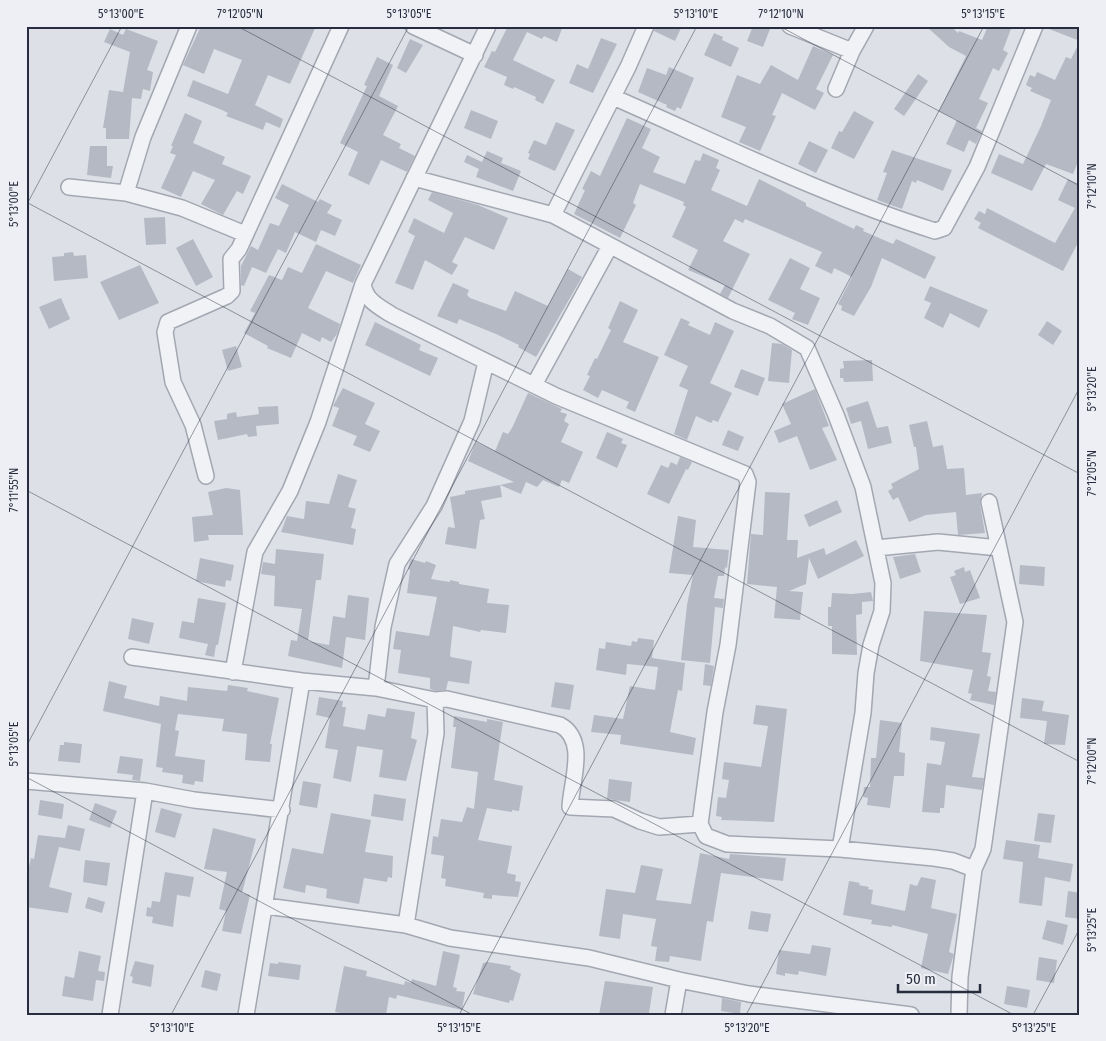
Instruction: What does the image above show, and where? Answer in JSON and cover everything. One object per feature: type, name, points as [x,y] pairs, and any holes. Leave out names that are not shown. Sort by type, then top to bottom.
[{"type":"street","points":[[126,193],[143,138],[189,26]]},
{"type":"street","points":[[206,476],[193,425],[173,382],[165,332],[168,322],[227,296],[232,291],[231,259],[239,249],[341,26]]},
{"type":"street","points":[[413,26],[475,55]]},
{"type":"street","points":[[233,672],[256,552],[293,482],[318,422],[363,284],[488,26]]},
{"type":"street","points":[[554,215],[646,26]]},
{"type":"street","points":[[790,26],[852,51]]},
{"type":"street","points":[[836,89],[852,51],[866,26]]},
{"type":"street","points":[[613,96],[820,190],[880,214],[935,231],[944,228],[977,167],[1035,26]]},
{"type":"street","points":[[414,178],[554,215],[733,311],[770,326],[807,348],[836,415],[863,487],[883,583],[882,611],[868,664],[863,714],[840,849]]},
{"type":"street","points":[[69,187],[126,193],[182,208],[245,234]]},
{"type":"street","points":[[534,385],[610,246]]},
{"type":"street","points":[[363,284],[365,296],[392,316],[534,385],[745,474],[748,482],[728,645],[715,712],[700,824],[706,836],[727,844],[840,849],[934,858],[953,861],[974,869]]},
{"type":"street","points":[[376,688],[383,627],[398,564],[434,506],[472,420],[486,362]]},
{"type":"street","points":[[959,1015],[960,977],[974,869],[983,849],[1015,622],[989,502]]},
{"type":"street","points":[[876,548],[938,542],[1000,548]]},
{"type":"street","points":[[132,657],[302,681],[376,688],[435,700],[447,699],[560,725],[568,729],[573,736],[576,758],[570,807],[614,808],[640,821],[659,827],[700,824]]},
{"type":"street","points":[[246,1015],[266,906],[302,681]]},
{"type":"street","points":[[406,925],[435,742],[435,700]]},
{"type":"street","points":[[26,781],[145,791],[194,800],[282,810]]},
{"type":"street","points":[[110,1015],[145,791]]},
{"type":"street","points":[[266,906],[406,925],[450,938],[589,958],[806,1009],[911,1015]]},
{"type":"street","points":[[673,1015],[679,980]]},
{"type":"building","points":[[201,26],[316,26],[290,84],[268,75],[255,105],[283,119],[280,128],[266,122],[263,130],[226,116],[228,113],[187,96],[193,80],[228,94],[242,60],[214,49],[204,74],[183,65]]},
{"type":"building","points":[[508,26],[563,26],[557,42],[544,36],[542,39],[527,32],[513,60],[555,80],[543,104],[535,100],[536,97],[514,87],[513,89],[504,85],[507,77],[484,67],[492,51],[495,52]]},
{"type":"building","points":[[655,26],[682,26],[675,41],[654,31]]},
{"type":"building","points":[[753,26],[770,29],[763,47],[747,41]]},
{"type":"building","points":[[926,26],[951,26],[958,33],[959,31],[982,40],[988,26],[1012,26],[1003,50],[1008,53],[999,71],[993,68],[979,99],[988,103],[976,128],[982,131],[976,144],[969,140],[964,152],[946,144],[957,120],[939,111],[966,56],[949,47]]},
{"type":"building","points":[[1080,26],[1080,41],[1044,27]]},
{"type":"building","points":[[110,29],[123,35],[126,29],[158,41],[147,70],[153,72],[150,91],[143,89],[141,99],[132,98],[129,139],[106,139],[106,128],[103,128],[109,90],[123,92],[130,52],[104,42]]},
{"type":"building","points":[[714,33],[723,37],[722,40],[739,48],[731,67],[704,55]]},
{"type":"building","points":[[601,38],[617,44],[593,93],[569,83],[577,64],[588,69]]},
{"type":"building","points":[[410,39],[423,45],[406,73],[397,68]]},
{"type":"building","points":[[1080,41],[1080,157],[1073,174],[1046,164],[1032,191],[991,173],[999,154],[1023,164],[1041,126],[1051,100],[1030,91],[1032,88],[1026,85],[1030,75],[1035,77],[1037,72],[1055,80],[1066,57],[1071,59]]},
{"type":"building","points":[[813,46],[833,55],[816,89],[824,93],[815,110],[782,93],[772,115],[776,116],[760,151],[739,142],[746,127],[721,117],[737,75],[760,84],[771,65],[798,80]]},
{"type":"building","points":[[377,57],[393,65],[379,96],[398,106],[383,135],[401,144],[399,148],[415,156],[407,172],[381,160],[369,185],[348,175],[358,152],[340,143],[367,86],[364,85]]},
{"type":"building","points":[[669,67],[694,78],[681,109],[677,107],[675,111],[666,107],[667,105],[638,92],[647,68],[666,75]]},
{"type":"building","points":[[918,74],[928,81],[904,116],[894,109]]},
{"type":"building","points":[[471,110],[498,121],[491,139],[464,128]]},
{"type":"building","points":[[854,111],[874,122],[854,159],[831,148],[839,131],[842,132]]},
{"type":"building","points":[[185,113],[202,121],[193,143],[225,157],[222,164],[251,176],[243,194],[237,191],[223,215],[201,204],[215,180],[193,171],[181,197],[161,188],[176,155],[170,153],[173,146],[171,146]]},
{"type":"building","points":[[627,118],[651,129],[642,148],[660,157],[653,172],[685,184],[695,160],[700,161],[703,153],[719,160],[716,168],[720,170],[711,190],[747,206],[759,179],[806,203],[806,206],[854,229],[856,225],[864,229],[863,231],[893,244],[896,239],[936,257],[925,279],[882,258],[871,287],[854,316],[841,310],[842,306],[838,304],[852,277],[834,268],[832,274],[815,266],[822,252],[745,219],[743,223],[735,219],[723,241],[750,254],[728,298],[720,294],[725,285],[688,270],[698,250],[672,237],[686,207],[683,205],[684,202],[640,184],[633,203],[636,205],[620,238],[574,214],[585,190],[582,189],[591,171],[600,176]]},
{"type":"building","points":[[556,122],[575,130],[555,171],[528,159],[530,154],[528,153],[534,140],[546,145]]},
{"type":"building","points":[[809,141],[828,150],[816,173],[798,164]]},
{"type":"building","points":[[90,146],[107,146],[107,166],[113,166],[111,178],[87,175]]},
{"type":"building","points":[[892,150],[952,170],[943,191],[917,180],[916,183],[912,181],[902,209],[877,200],[887,173],[883,172]]},
{"type":"building","points":[[487,151],[503,158],[501,163],[521,171],[513,191],[476,177],[479,169],[464,162],[467,155],[482,162]]},
{"type":"building","points":[[1068,179],[1080,185],[1080,239],[1063,271],[978,228],[981,223],[974,219],[979,211],[985,214],[987,208],[1055,243],[1075,208],[1058,200]]},
{"type":"building","points":[[282,184],[318,202],[320,199],[332,205],[327,213],[342,220],[335,236],[321,230],[316,242],[295,232],[286,253],[278,249],[266,273],[252,267],[244,286],[241,285],[241,266],[251,246],[258,250],[270,223],[279,226],[289,205],[275,198]]},
{"type":"building","points":[[432,192],[478,205],[508,218],[494,250],[465,237],[452,262],[458,265],[452,275],[425,260],[413,290],[395,283],[415,236],[408,232],[414,218],[444,233],[453,213],[428,200]]},
{"type":"building","points":[[165,217],[166,244],[146,245],[144,218]]},
{"type":"building","points":[[193,239],[213,277],[196,286],[176,248]]},
{"type":"building","points":[[316,244],[361,265],[353,283],[326,271],[308,308],[340,324],[337,334],[331,342],[322,337],[320,342],[302,333],[291,358],[267,348],[268,346],[244,333],[255,313],[250,311],[269,275],[282,280],[288,267],[302,273]]},
{"type":"building","points":[[73,252],[74,256],[86,255],[88,278],[54,281],[52,257],[64,256],[64,253]]},
{"type":"building","points":[[790,258],[810,268],[800,289],[820,298],[808,325],[792,319],[795,313],[768,300]]},
{"type":"building","points":[[140,265],[159,303],[119,320],[100,282]]},
{"type":"building","points":[[568,269],[582,277],[536,357],[518,347],[519,345],[496,334],[459,319],[457,324],[437,316],[453,283],[469,290],[467,295],[470,298],[506,311],[515,291],[548,306]]},
{"type":"building","points":[[930,286],[988,310],[979,328],[950,313],[943,328],[924,318],[931,303],[924,300]]},
{"type":"building","points":[[61,298],[70,319],[49,329],[39,307]]},
{"type":"building","points":[[620,301],[638,310],[623,342],[659,357],[635,412],[626,408],[629,402],[602,390],[598,398],[583,390],[590,376],[587,375],[611,330],[608,328]]},
{"type":"building","points":[[681,318],[690,322],[688,325],[710,335],[715,322],[734,331],[710,383],[732,393],[718,422],[713,420],[711,423],[696,416],[687,440],[674,434],[688,390],[679,386],[688,366],[664,355]]},
{"type":"building","points":[[1047,321],[1062,331],[1053,345],[1038,335]]},
{"type":"building","points":[[375,322],[421,345],[419,350],[438,358],[430,376],[365,345]]},
{"type":"building","points":[[772,343],[782,344],[792,350],[789,383],[768,381]]},
{"type":"building","points":[[236,346],[242,367],[228,371],[222,350]]},
{"type":"building","points":[[872,360],[873,381],[844,382],[843,378],[840,378],[840,369],[844,368],[843,361]]},
{"type":"building","points":[[741,369],[765,378],[758,396],[734,387]]},
{"type":"building","points":[[343,388],[375,403],[365,424],[380,431],[370,452],[353,445],[357,436],[332,426],[339,408],[333,406]]},
{"type":"building","points":[[815,389],[829,426],[822,428],[837,460],[810,470],[797,436],[779,443],[774,431],[791,424],[782,404]]},
{"type":"building","points":[[528,393],[562,409],[560,412],[567,414],[564,421],[569,424],[561,442],[583,452],[569,483],[562,480],[559,487],[543,480],[537,487],[526,482],[521,494],[500,485],[514,482],[468,461],[476,442],[495,451],[503,432],[508,434],[512,428]]},
{"type":"building","points":[[868,401],[877,428],[888,426],[892,443],[868,449],[861,421],[851,424],[846,408]]},
{"type":"building","points":[[278,406],[279,424],[256,426],[257,436],[248,437],[247,434],[218,440],[214,421],[227,419],[227,414],[236,412],[237,417],[259,414],[258,407]]},
{"type":"building","points":[[927,421],[933,447],[943,445],[947,469],[964,468],[966,495],[982,493],[980,504],[985,533],[958,535],[956,512],[926,515],[909,522],[898,497],[893,500],[888,491],[893,488],[891,484],[919,469],[916,447],[914,447],[909,425]]},
{"type":"building","points":[[728,430],[744,437],[738,451],[722,445]]},
{"type":"building","points":[[607,432],[623,439],[621,443],[627,445],[617,468],[596,458]]},
{"type":"building","points":[[680,457],[692,462],[688,470],[686,469],[669,504],[647,494],[661,465],[668,468],[671,462],[677,465]]},
{"type":"building","points":[[338,474],[357,480],[348,507],[356,509],[351,528],[356,529],[353,545],[281,532],[287,516],[304,519],[306,501],[329,504]]},
{"type":"building","points":[[500,485],[502,497],[481,501],[485,519],[480,520],[476,549],[445,544],[448,527],[455,528],[450,497],[465,494],[465,491]]},
{"type":"building","points":[[226,488],[240,490],[243,535],[208,535],[209,540],[194,542],[192,517],[213,515],[208,492]]},
{"type":"building","points":[[765,492],[790,493],[787,540],[798,540],[797,558],[824,548],[826,555],[856,540],[864,556],[818,579],[809,558],[806,584],[789,591],[803,592],[800,620],[774,618],[777,587],[747,584],[751,534],[763,535]]},
{"type":"building","points":[[837,500],[842,512],[809,527],[804,515]]},
{"type":"building","points":[[678,516],[696,520],[693,547],[729,550],[727,568],[725,567],[724,576],[718,576],[714,598],[724,599],[723,608],[715,607],[710,663],[681,660],[687,605],[693,575],[669,573]]},
{"type":"building","points":[[276,549],[324,554],[321,580],[316,580],[308,641],[329,645],[333,616],[345,618],[348,595],[369,598],[365,640],[346,637],[342,668],[288,656],[291,640],[297,641],[302,609],[274,606],[275,576],[261,574],[263,562],[275,564]]},
{"type":"building","points":[[915,554],[921,572],[900,579],[893,557]]},
{"type":"building","points":[[200,558],[234,565],[231,581],[226,580],[225,587],[196,581]]},
{"type":"building","points":[[411,559],[425,563],[426,561],[436,565],[431,579],[450,582],[450,580],[459,582],[459,584],[489,589],[487,603],[509,605],[506,633],[481,630],[480,632],[453,626],[450,655],[451,657],[472,661],[469,684],[448,681],[446,690],[436,691],[430,689],[430,678],[398,673],[401,650],[393,649],[396,631],[429,636],[437,597],[407,593],[410,570],[408,569]]},
{"type":"building","points":[[1020,565],[1045,567],[1044,586],[1019,584]]},
{"type":"building","points":[[964,567],[965,572],[970,570],[980,598],[960,604],[950,577],[956,575],[954,571]]},
{"type":"building","points":[[871,592],[873,601],[862,602],[862,614],[856,615],[857,655],[832,654],[832,626],[828,626],[828,607],[831,607],[832,593],[852,594]]},
{"type":"building","points":[[198,598],[226,603],[214,657],[205,655],[208,644],[179,638],[182,621],[194,623]]},
{"type":"building","points":[[924,611],[987,615],[982,652],[991,653],[987,676],[991,677],[988,691],[996,692],[994,705],[970,700],[972,694],[968,693],[973,670],[920,661]]},
{"type":"building","points":[[132,618],[154,623],[149,644],[128,639]]},
{"type":"building","points":[[638,638],[654,640],[652,658],[685,663],[682,691],[678,690],[670,732],[696,738],[693,755],[620,744],[621,735],[591,732],[594,715],[623,719],[630,686],[655,690],[658,667],[627,664],[626,675],[596,670],[599,648],[605,649],[606,642],[631,646],[632,641],[637,642]]},
{"type":"building","points":[[705,664],[714,666],[711,686],[703,685]]},
{"type":"building","points":[[109,681],[127,686],[124,698],[159,706],[160,696],[187,701],[188,687],[227,691],[228,685],[248,688],[247,691],[279,698],[270,744],[272,744],[270,762],[245,760],[247,734],[222,731],[224,719],[178,714],[175,730],[179,731],[175,756],[205,760],[203,782],[195,781],[194,785],[182,783],[183,775],[162,772],[163,768],[156,767],[161,724],[103,711]]},
{"type":"building","points":[[555,682],[574,685],[570,710],[551,707]]},
{"type":"building","points":[[319,697],[343,701],[342,707],[346,707],[343,726],[365,730],[368,714],[385,717],[387,708],[415,712],[411,738],[417,740],[406,781],[379,777],[383,750],[357,746],[351,782],[333,778],[338,750],[325,748],[330,718],[316,715]]},
{"type":"building","points":[[1022,698],[1044,701],[1042,711],[1069,715],[1065,745],[1044,744],[1047,721],[1020,718]]},
{"type":"building","points":[[756,705],[787,709],[774,822],[721,820],[722,817],[716,816],[718,797],[726,798],[729,780],[722,779],[724,762],[761,767],[768,726],[753,724]]},
{"type":"building","points":[[454,716],[487,722],[487,719],[503,722],[494,780],[523,786],[519,811],[512,810],[512,812],[487,808],[478,840],[512,846],[507,873],[516,875],[515,881],[521,882],[518,897],[492,895],[492,899],[483,898],[484,893],[445,886],[446,879],[441,878],[444,856],[431,854],[433,836],[438,837],[441,819],[462,822],[467,807],[474,809],[478,772],[451,768],[456,727],[453,727]]},
{"type":"building","points":[[880,720],[902,723],[899,752],[905,753],[904,776],[894,776],[890,808],[867,805],[868,798],[863,797],[864,787],[870,787],[871,758],[876,758]]},
{"type":"building","points":[[931,727],[980,734],[972,777],[984,778],[982,790],[946,785],[944,808],[940,808],[940,813],[922,812],[927,763],[941,765],[945,742],[930,740]]},
{"type":"building","points":[[64,742],[82,744],[80,763],[58,761],[60,745],[64,745]]},
{"type":"building","points":[[120,756],[143,759],[140,781],[132,780],[133,775],[117,773]]},
{"type":"building","points":[[609,779],[632,782],[630,802],[607,799]]},
{"type":"building","points":[[303,781],[321,784],[317,808],[299,805]]},
{"type":"building","points":[[374,794],[406,799],[403,821],[371,816]]},
{"type":"building","points":[[40,800],[64,804],[62,819],[38,815]]},
{"type":"building","points":[[95,803],[117,811],[110,828],[89,820]]},
{"type":"building","points":[[161,808],[182,814],[175,838],[155,832]]},
{"type":"building","points":[[331,813],[371,820],[365,852],[393,856],[392,878],[388,877],[387,882],[364,878],[359,904],[326,898],[327,889],[306,885],[305,893],[283,888],[292,848],[323,854]]},
{"type":"building","points":[[1038,813],[1055,815],[1051,843],[1034,841]]},
{"type":"building","points":[[68,825],[85,829],[80,851],[59,847],[49,887],[72,893],[68,913],[26,907],[26,879],[31,858],[34,859],[38,835],[65,838]]},
{"type":"building","points":[[213,828],[256,839],[242,893],[250,895],[241,934],[222,931],[226,911],[219,909],[227,872],[204,869]]},
{"type":"building","points":[[1006,840],[1040,845],[1038,858],[1073,864],[1070,882],[1045,877],[1042,906],[1019,903],[1023,862],[1003,859]]},
{"type":"building","points":[[700,853],[729,859],[730,854],[786,858],[783,881],[721,873],[713,922],[707,921],[701,961],[670,956],[669,962],[655,961],[657,947],[651,946],[656,919],[623,914],[620,939],[599,936],[606,889],[635,893],[641,865],[663,869],[656,900],[691,904]]},
{"type":"building","points":[[85,860],[110,863],[107,886],[83,882]]},
{"type":"building","points":[[165,872],[194,877],[190,897],[177,895],[173,927],[152,923],[153,917],[146,916],[147,907],[151,908],[152,901],[160,902]]},
{"type":"building","points":[[921,877],[936,880],[931,908],[957,914],[949,952],[954,954],[948,974],[921,968],[928,934],[892,925],[892,927],[871,924],[872,920],[843,915],[849,881],[860,883],[859,885],[873,890],[871,904],[905,911],[910,884],[917,886]]},
{"type":"building","points":[[1068,891],[1080,893],[1080,919],[1065,917]]},
{"type":"building","points":[[88,897],[105,902],[102,913],[85,908]]},
{"type":"building","points":[[751,911],[771,914],[768,932],[748,929]]},
{"type":"building","points":[[1047,920],[1068,925],[1063,945],[1042,939]]},
{"type":"building","points":[[812,945],[831,948],[826,976],[799,971],[798,975],[785,973],[785,976],[776,974],[779,950],[810,954]]},
{"type":"building","points":[[79,951],[101,956],[98,971],[105,972],[104,981],[96,980],[93,1001],[62,996],[65,976],[74,978]]},
{"type":"building","points":[[443,951],[460,955],[453,987],[457,988],[456,991],[465,992],[462,1010],[397,995],[396,999],[389,997],[386,1015],[350,1015],[335,1012],[344,966],[367,971],[366,976],[404,985],[405,981],[411,983],[412,979],[436,986]]},
{"type":"building","points":[[1039,957],[1057,960],[1054,983],[1036,980]]},
{"type":"building","points":[[135,961],[154,965],[151,987],[132,983],[133,977],[130,976]]},
{"type":"building","points":[[278,962],[301,965],[299,980],[268,976],[270,963],[278,964]]},
{"type":"building","points":[[488,962],[511,966],[510,969],[521,974],[513,1001],[510,1000],[509,1003],[473,994],[483,963]]},
{"type":"building","points":[[205,970],[221,974],[217,991],[201,987]]},
{"type":"building","points":[[605,981],[653,987],[649,1013],[599,1015]]},
{"type":"building","points":[[1007,986],[1030,990],[1027,1008],[1004,1004]]},
{"type":"building","points":[[722,998],[741,1002],[740,1014],[721,1011]]}]
